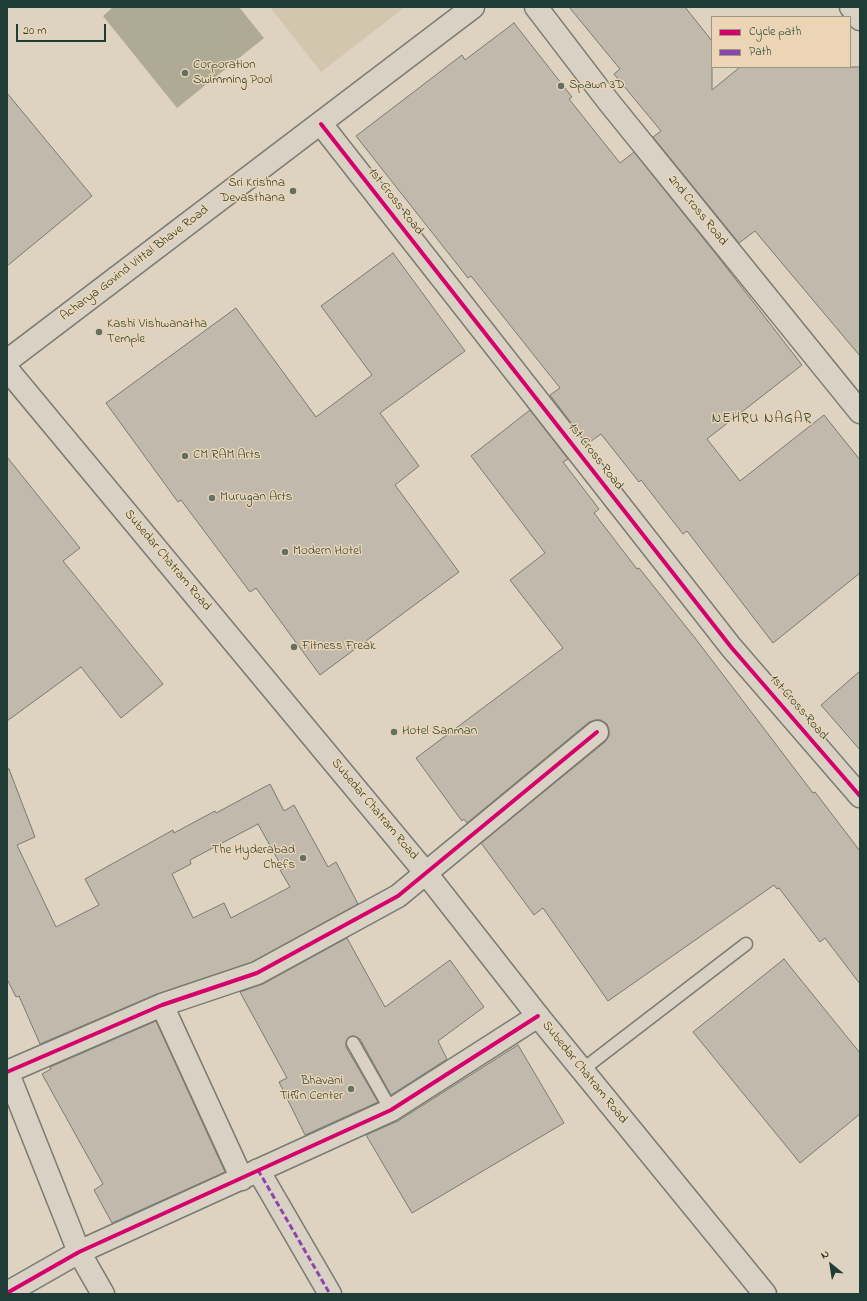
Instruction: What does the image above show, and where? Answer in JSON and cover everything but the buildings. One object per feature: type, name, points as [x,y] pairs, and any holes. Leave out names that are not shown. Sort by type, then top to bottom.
[{"type":"street","name":"Acharya Govind Vittal Bhave Road","points":[[7,361],[321,124],[473,7]]},
{"type":"street","name":"2nd Cross Road","points":[[536,7],[608,101],[860,412]]},
{"type":"street","points":[[851,7],[860,19]]},
{"type":"street","name":"1st Cross Road","points":[[321,124],[731,647],[860,796]]},
{"type":"street","name":"Subedar Chatram Road","points":[[7,369],[425,872],[538,1016],[765,1294]]},
{"type":"street","points":[[103,1294],[78,1252],[7,1071],[162,1005],[257,973],[398,896],[425,872],[597,732]]},
{"type":"street","points":[[162,1005],[250,1174],[330,1294]]},
{"type":"street","points":[[7,1293],[78,1252],[390,1110],[538,1016]]},
{"type":"lane","points":[[582,1070],[746,944]]},
{"type":"lane","points":[[353,1043],[390,1110]]},
{"type":"shaded area","name":"Corporation Swimming Pool","points":[[113,7],[239,7],[264,38],[177,108],[103,16]]},
{"type":"shaded area","points":[[270,7],[405,7],[321,72]]},
{"type":"marked path","points":[[258,1170],[330,1294]]},
{"type":"cycle path","points":[[321,124],[731,647],[860,796]]},
{"type":"cycle path","points":[[7,1072],[162,1005],[257,973],[398,896],[597,732]]},
{"type":"cycle path","points":[[7,1293],[79,1252],[391,1110],[538,1016]]},
{"type":"place","name":"Corporation Swimming Pool","points":[[185,73]]},
{"type":"place","name":"Spawn 3D","points":[[561,86]]},
{"type":"place","name":"Sri Krishna Devasthana","points":[[293,191]]},
{"type":"place","name":"Kashi Vishwanatha Temple","points":[[99,332]]},
{"type":"place","name":"CM RAM Arts","points":[[185,456]]},
{"type":"place","name":"Murugan Arts","points":[[212,498]]},
{"type":"place","name":"Modern Hotel","points":[[285,552]]},
{"type":"place","name":"Fitness Freak","points":[[294,647]]},
{"type":"place","name":"Hotel Sanman","points":[[394,732]]},
{"type":"place","name":"The Hyderabad Chefs","points":[[303,858]]},
{"type":"place","name":"Bhavani Tiffin Center","points":[[351,1089]]},
{"type":"district","name":"NEHRU NAGAR","points":[[762,420]]}]
